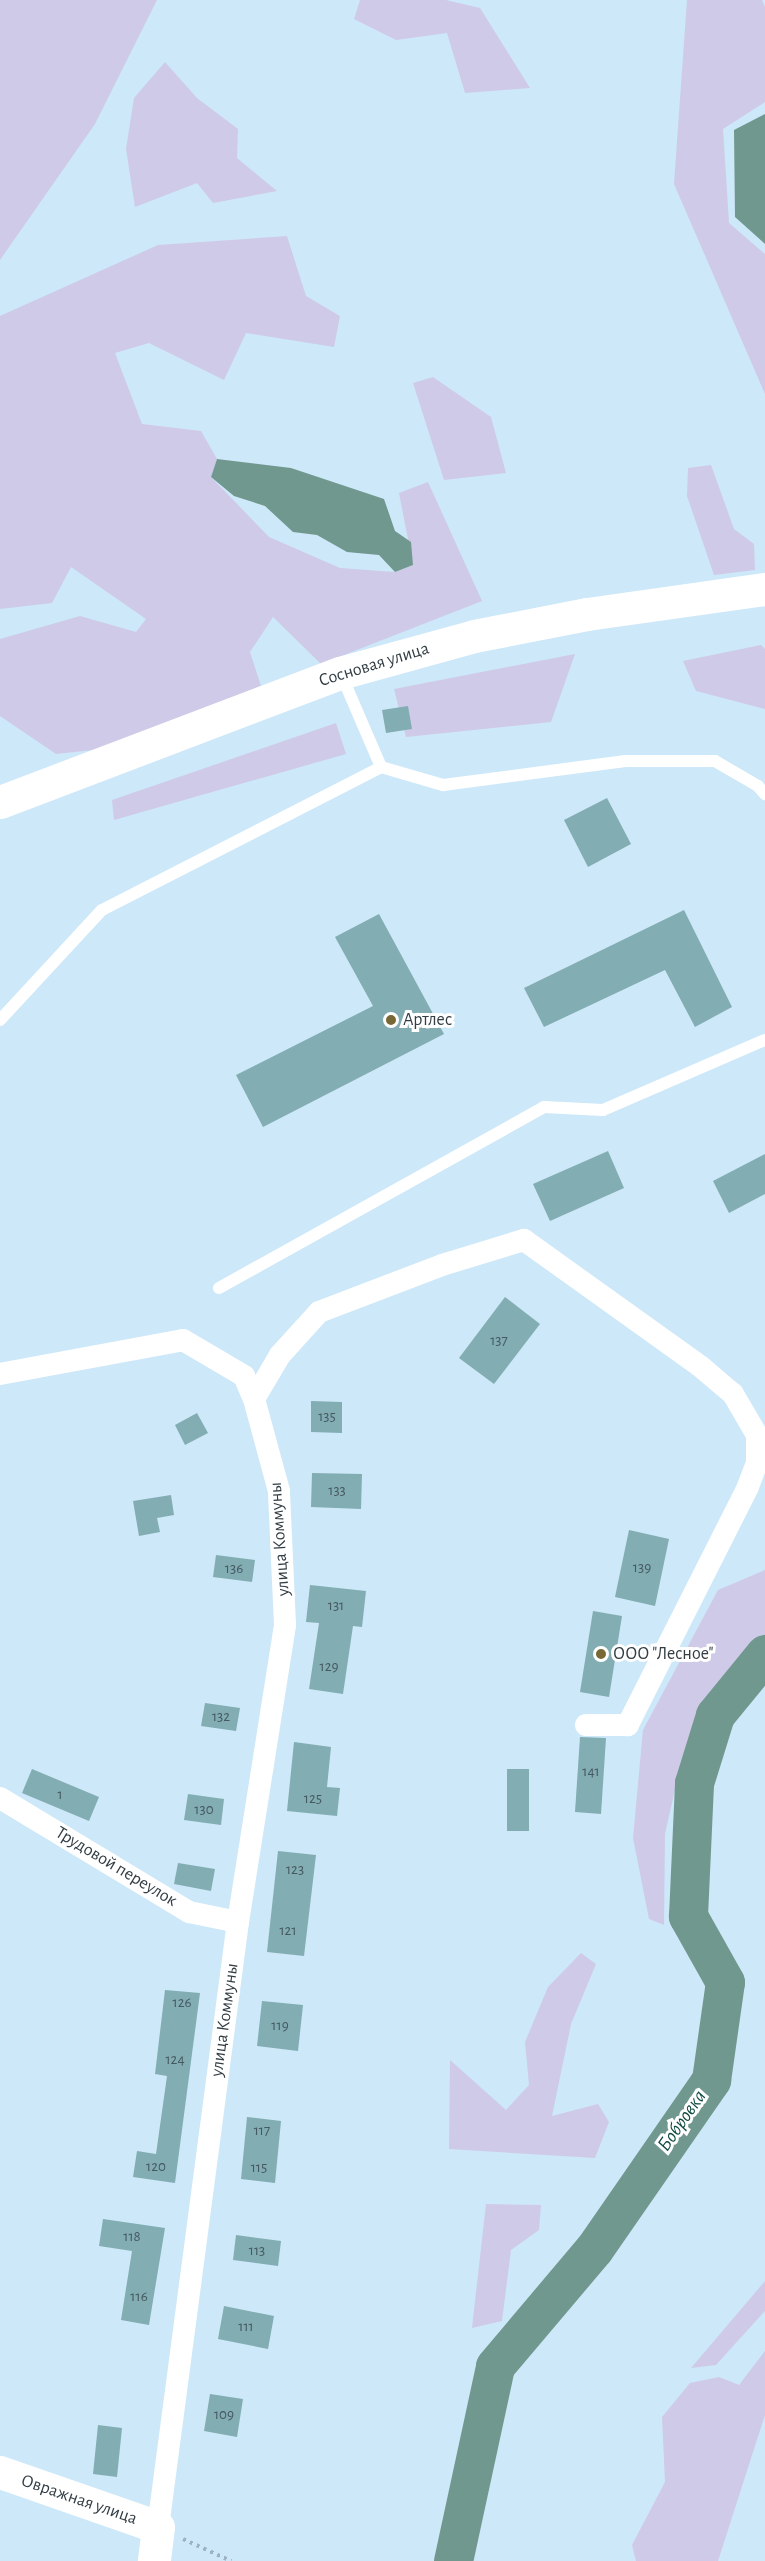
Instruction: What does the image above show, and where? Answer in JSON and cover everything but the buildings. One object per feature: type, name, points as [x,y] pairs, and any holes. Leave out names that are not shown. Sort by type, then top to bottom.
[{"type":"street","name":"Сосновая улица","points":[[0,802],[340,673],[486,634],[588,614],[765,589]]},
{"type":"street","points":[[254,1399],[280,1355],[319,1312],[442,1265],[524,1240],[700,1366],[733,1394],[757,1435],[757,1463],[748,1487],[628,1725],[586,1725]]},
{"type":"street","name":"улица Коммуны","points":[[0,1374],[183,1340],[244,1376],[254,1399],[279,1491],[285,1625],[238,1922],[154,2561]]},
{"type":"street","name":"Трудовой переулок","points":[[0,1798],[189,1911],[238,1922]]},
{"type":"street","name":"Овражная улица","points":[[0,2472],[158,2527]]},
{"type":"lane","points":[[340,673],[381,767]]},
{"type":"lane","points":[[0,1020],[102,910],[381,767],[443,784],[625,761],[715,761],[758,786],[765,794]]},
{"type":"lane","points":[[219,1288],[544,1107],[603,1110],[765,1040]]},
{"type":"path","points":[[158,2527],[231,2561]]},
{"type":"shaded area","points":[[0,0],[157,0],[95,124],[0,260]]},
{"type":"shaded area","points":[[360,0],[446,0],[480,8],[530,88],[465,93],[447,33],[396,40],[354,19]]},
{"type":"shaded area","points":[[687,0],[762,0],[765,7],[765,102],[723,129],[729,223],[765,254],[765,394],[674,184]]},
{"type":"shaded area","points":[[165,62],[197,98],[238,129],[237,158],[277,191],[213,203],[197,183],[135,207],[126,149],[134,98]]},
{"type":"shaded area","points":[[765,114],[765,244],[735,217],[734,130]]},
{"type":"shaded area","points":[[287,236],[306,296],[340,316],[334,347],[246,333],[224,380],[149,343],[115,353],[142,424],[201,431],[217,459],[211,477],[269,537],[340,568],[395,572],[413,565],[399,493],[428,482],[482,601],[321,664],[273,617],[250,652],[261,686],[102,749],[56,754],[0,716],[0,639],[80,616],[136,632],[146,619],[71,567],[52,603],[0,609],[0,316],[158,245]]},
{"type":"shaded area","points":[[433,377],[491,417],[506,473],[444,480],[413,383]]},
{"type":"shaded area","points":[[217,459],[291,468],[384,499],[395,531],[411,542],[413,565],[395,572],[379,555],[347,552],[317,535],[293,532],[265,506],[234,496],[211,477]]},
{"type":"shaded area","points":[[711,465],[734,529],[754,544],[755,570],[714,575],[687,496],[688,468]]},
{"type":"shaded area","points":[[761,645],[765,649],[765,709],[696,691],[683,661]]},
{"type":"shaded area","points":[[575,654],[551,722],[406,737],[394,689]]},
{"type":"shaded area","points":[[336,723],[346,754],[114,820],[112,800]]},
{"type":"shaded area","points":[[765,1570],[765,1635],[760,1635],[712,1700],[681,1763],[665,1834],[664,1925],[649,1919],[633,1838],[643,1730],[718,1590]]},
{"type":"shaded area","points":[[581,1953],[596,1964],[571,2024],[552,2116],[598,2104],[609,2122],[595,2158],[449,2149],[450,2060],[506,2110],[529,2085],[525,2042],[548,1987]]},
{"type":"shaded area","points":[[486,2204],[541,2205],[539,2230],[511,2250],[502,2321],[472,2328]]},
{"type":"shaded area","points":[[765,2281],[765,2311],[716,2365],[691,2368]]},
{"type":"shaded area","points":[[765,2351],[765,2415],[718,2561],[636,2561],[632,2545],[665,2482],[662,2417],[690,2383],[719,2377],[739,2385]]},
{"type":"waterway","name":"Бобровка","points":[[453,2561],[495,2366],[594,2249],[711,2080],[725,1982],[688,1916],[694,1783],[715,1715],[765,1654]]},
{"type":"place","name":"Артлес","points":[[391,1020]]},
{"type":"place","name":"ООО \"Лесное\"","points":[[601,1654]]}]
